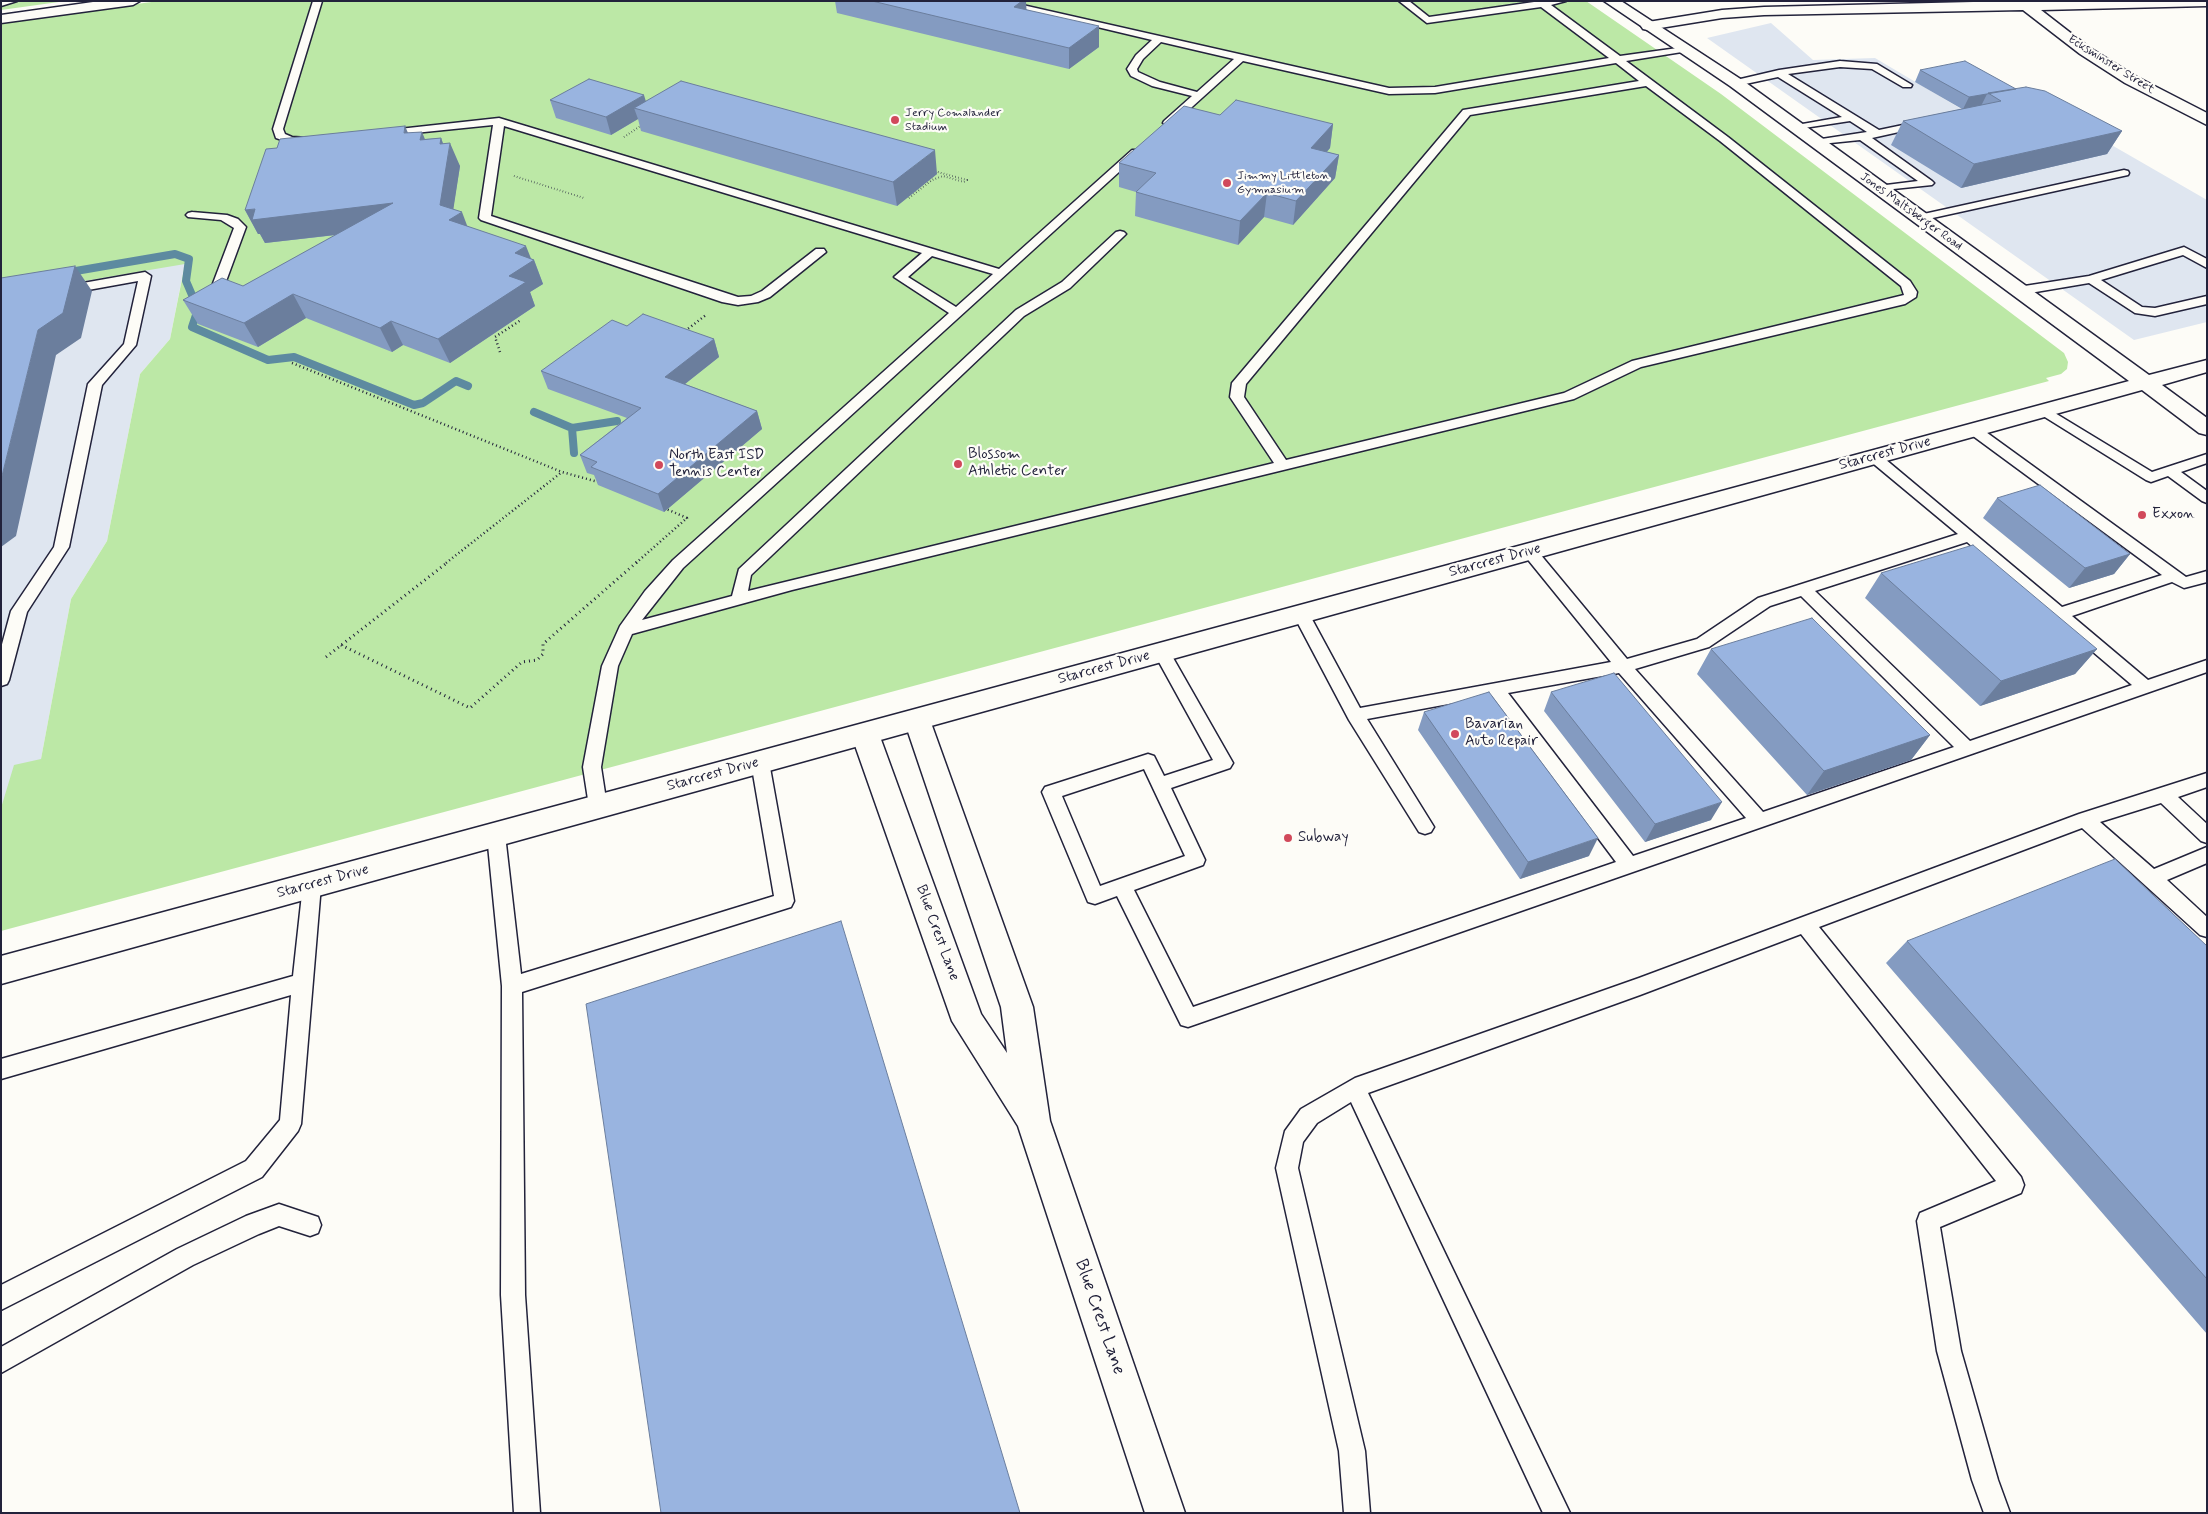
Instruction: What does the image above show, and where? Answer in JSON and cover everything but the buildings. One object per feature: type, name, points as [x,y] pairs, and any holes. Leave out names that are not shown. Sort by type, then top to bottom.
[{"type":"main road","points":[[1,19],[133,1]]},
{"type":"main road","name":"Jones Maltsberger Road","points":[[1611,1],[1736,83],[1815,143],[2207,428]]},
{"type":"main road","points":[[1648,26],[1722,14],[1764,11],[2024,3],[2207,2]]},
{"type":"main road","name":"Ecksminster Street","points":[[2024,3],[2085,51],[2131,80],[2207,120]]},
{"type":"main road","name":"Starcrest Drive","points":[[1,970],[2207,366]]},
{"type":"main road","name":"Blue Crest Lane","points":[[917,720],[1017,1007],[1033,1121],[1165,1513]]},
{"type":"main road","name":"Blue Crest Lane","points":[[865,734],[968,1021],[1033,1121]]},
{"type":"lane","points":[[1,3],[13,1]]},
{"type":"lane","points":[[316,140],[291,140],[280,136],[278,129],[318,1]]},
{"type":"lane","points":[[992,1],[1370,87],[1414,91],[1436,90],[1682,49]]},
{"type":"lane","points":[[1403,1],[1427,20],[1562,1]]},
{"type":"lane","points":[[1485,1],[1497,10]]},
{"type":"lane","points":[[626,630],[739,600],[1569,396],[1637,364],[1901,301],[1910,297],[1911,292],[1906,284],[1649,82],[1543,4]]},
{"type":"lane","points":[[1159,39],[1139,57],[1132,70],[1134,74],[1156,84],[1199,95]]},
{"type":"lane","points":[[598,806],[592,767],[610,666],[626,630],[651,595],[678,564],[1241,58]]},
{"type":"lane","points":[[1736,83],[1804,68],[1840,64],[1874,66],[1906,85]]},
{"type":"lane","points":[[1779,73],[1877,134]]},
{"type":"lane","points":[[1283,466],[1237,397],[1239,383],[1467,112],[1649,82]]},
{"type":"lane","points":[[1796,128],[1851,118]]},
{"type":"lane","points":[[374,134],[499,121],[1001,273]]},
{"type":"lane","points":[[499,121],[485,218],[726,299],[738,301],[754,299],[766,294],[820,252]]},
{"type":"lane","points":[[1815,143],[1877,134],[1932,122]]},
{"type":"lane","points":[[1862,136],[1928,183],[1878,189]]},
{"type":"lane","points":[[1919,218],[2124,172]]},
{"type":"lane","points":[[192,215],[223,217],[234,220],[240,227],[218,286],[246,297]]},
{"type":"lane","points":[[739,600],[744,573],[751,566],[1020,313],[1066,285],[1120,234]]},
{"type":"lane","points":[[2018,291],[2092,279],[2184,251],[2207,264]]},
{"type":"lane","points":[[930,252],[900,277],[958,313]]},
{"type":"lane","points":[[1,680],[20,611],[61,547],[95,384],[130,345],[145,276],[49,293]]},
{"type":"lane","points":[[2092,279],[2139,310],[2155,312],[2207,300]]},
{"type":"lane","points":[[2045,410],[2151,477],[2207,458]]},
{"type":"lane","points":[[1974,430],[2184,583],[2207,576]]},
{"type":"lane","points":[[1874,457],[2145,687]]},
{"type":"lane","points":[[2169,470],[2207,498]]},
{"type":"lane","points":[[1355,715],[1623,666],[1703,643],[1764,602],[1969,536]]},
{"type":"lane","points":[[1530,552],[1623,666],[1760,820]]},
{"type":"lane","points":[[2059,614],[2175,576]]},
{"type":"lane","points":[[1803,589],[1967,749]]},
{"type":"lane","points":[[1301,614],[1355,715],[1425,827]]},
{"type":"lane","points":[[1160,784],[1224,763],[1162,653]]},
{"type":"lane","points":[[1122,886],[1188,1018],[2207,666]]},
{"type":"lane","points":[[1496,690],[1630,866]]},
{"type":"lane","points":[[1148,761],[1160,784],[1196,860],[1095,896],[1051,792],[1148,761]]},
{"type":"lane","points":[[512,986],[784,901],[760,762]]},
{"type":"lane","points":[[1357,1513],[1352,1451],[1299,1226],[1288,1168],[1293,1138],[1309,1116],[1355,1088],[1805,924],[2085,819],[2207,780]]},
{"type":"lane","points":[[2164,795],[2207,836]]},
{"type":"lane","points":[[2085,819],[2207,929]]},
{"type":"lane","points":[[496,835],[512,986],[513,1296],[527,1513]]},
{"type":"lane","points":[[2152,878],[2207,856]]},
{"type":"lane","points":[[1,1298],[254,1170],[290,1124],[301,983],[312,885]]},
{"type":"lane","points":[[1805,924],[2013,1185],[1928,1221],[1949,1350],[1985,1480],[1997,1513]]},
{"type":"lane","points":[[1,1069],[301,983]]},
{"type":"lane","points":[[1355,1088],[1557,1513]]},
{"type":"lane","points":[[1,1361],[185,1257],[254,1224],[279,1215],[310,1225]]},
{"type":"path","points":[[620,140],[649,121]]},
{"type":"path","points":[[932,170],[967,180],[964,182],[943,176],[932,180]]},
{"type":"path","points":[[910,198],[941,173]]},
{"type":"path","points":[[514,176],[584,198]]},
{"type":"path","points":[[680,335],[726,299]]},
{"type":"path","points":[[500,352],[495,337],[521,320]]},
{"type":"path","points":[[292,362],[562,472],[601,482]]},
{"type":"path","points":[[326,657],[562,472]]},
{"type":"path","points":[[341,645],[470,708],[522,662],[537,660],[543,654],[543,644],[688,518],[663,508]]},
{"type":"shaded area","points":[[1771,23],[1813,60],[1875,58],[1968,113],[2037,102],[2207,200],[2207,322],[2134,340],[1707,38]]},
{"type":"shaded area","points":[[185,263],[170,339],[140,374],[107,541],[71,599],[41,759],[1,905],[1,294]]},
{"type":"green space","points":[[1,1],[66,1],[1,10]]},
{"type":"green space","name":"Blossom Athletic Center","points":[[159,1],[1586,1],[1721,94],[2064,353],[2068,362],[2067,369],[2061,374],[2046,378],[2049,381],[1,931],[1,808],[14,765],[41,759],[71,599],[107,541],[140,374],[170,339],[185,264],[1,295],[1,22]]},
{"type":"waterway","points":[[64,273],[175,254],[189,259],[186,281],[198,309],[192,327],[268,360],[294,357],[414,405],[423,403],[456,381],[468,386]]},
{"type":"waterway","points":[[534,412],[572,428]]},
{"type":"waterway","points":[[572,428],[617,421]]},
{"type":"waterway","points":[[572,428],[574,453]]},
{"type":"place","name":"Jerry Comalander Stadium","points":[[895,120]]},
{"type":"place","name":"Jimmy Littleton Gymnasium","points":[[1227,183]]},
{"type":"place","name":"Blossom Athletic Center","points":[[958,464]]},
{"type":"place","name":"North East ISD Tennis Center","points":[[659,465]]},
{"type":"place","name":"Exxon","points":[[2142,515]]},
{"type":"place","name":"Bavarian Auto Repair","points":[[1455,734]]},
{"type":"place","name":"Subway","points":[[1288,838]]}]
